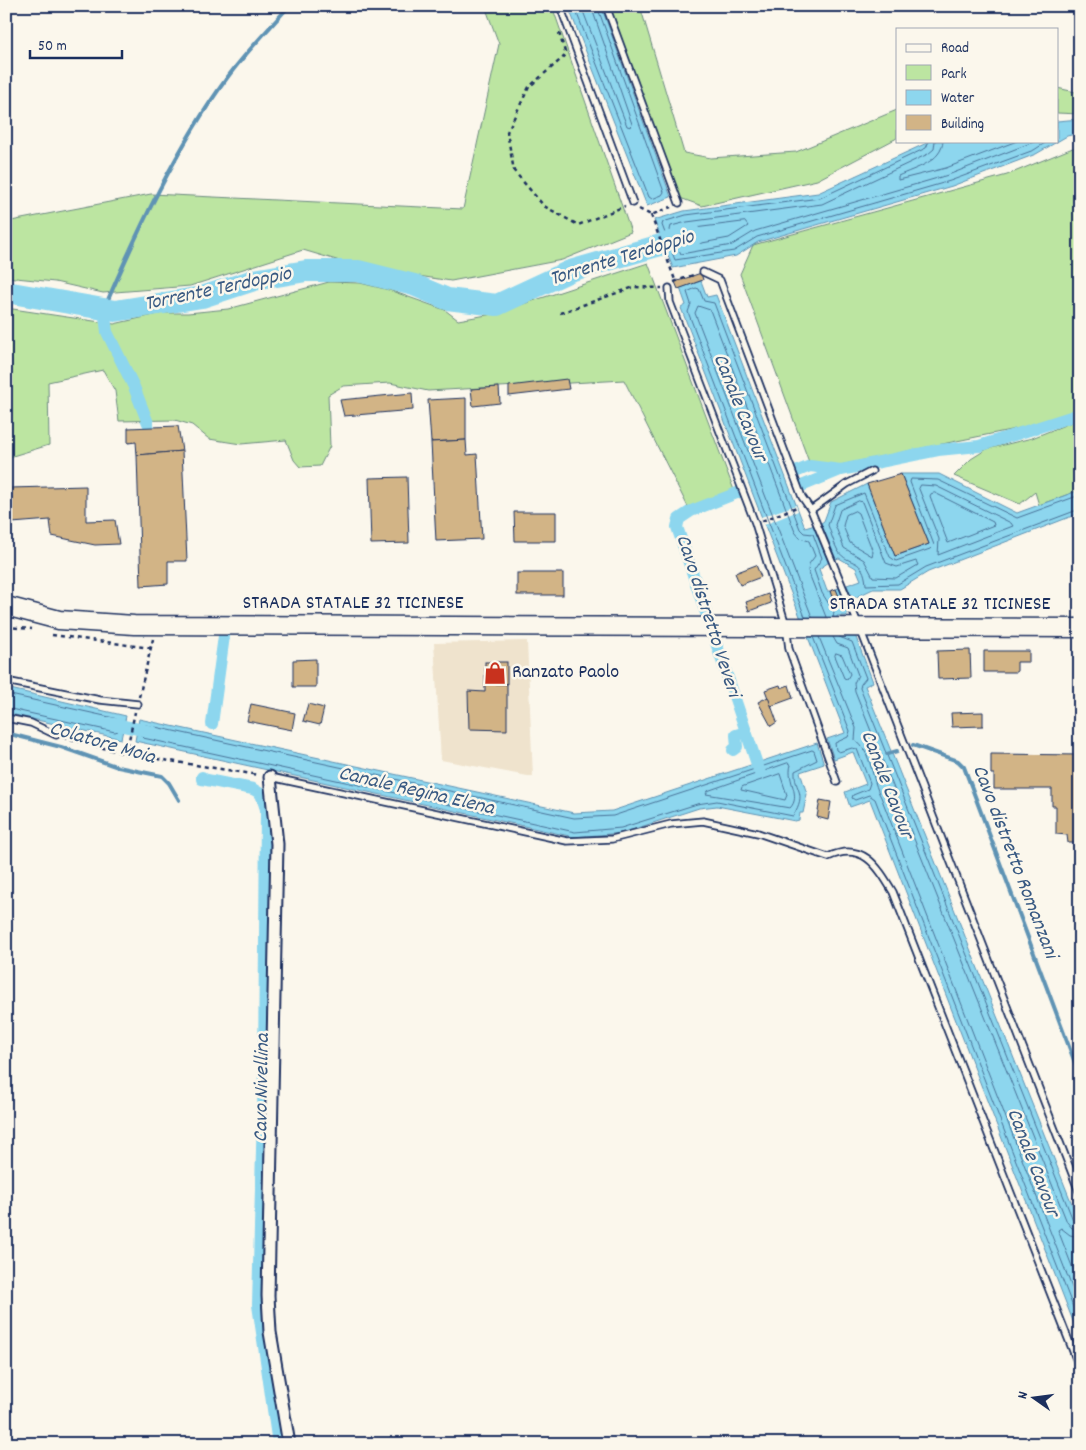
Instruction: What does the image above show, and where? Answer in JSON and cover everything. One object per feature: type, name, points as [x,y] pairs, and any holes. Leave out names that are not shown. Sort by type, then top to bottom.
[{"type":"main road","name":"STRADA STATALE 32 TICINESE","points":[[6,606],[59,620],[156,625],[1080,628]]},
{"type":"street","points":[[270,777],[277,844],[268,1296],[270,1332],[289,1444]]},
{"type":"lane","points":[[560,6],[633,203]]},
{"type":"lane","points":[[606,6],[679,203]]},
{"type":"lane","points":[[703,272],[720,280],[802,497],[811,510],[854,626],[1080,1194]]},
{"type":"lane","points":[[669,288],[670,302],[793,626],[789,649],[836,782]]},
{"type":"lane","points":[[811,510],[847,484],[872,471]]},
{"type":"lane","points":[[6,681],[100,700],[138,704]]},
{"type":"lane","points":[[6,718],[31,723],[56,735]]},
{"type":"lane","points":[[270,777],[567,841],[612,839],[671,824],[703,820],[758,833],[828,857],[841,851],[856,853],[869,859],[878,867],[893,892],[1080,1369]]},
{"type":"path","points":[[558,31],[566,55],[529,87],[507,132],[514,171],[544,206],[578,225],[633,203],[642,211],[651,215],[675,280],[703,272]]},
{"type":"path","points":[[651,215],[679,203]]},
{"type":"path","points":[[560,312],[634,287],[669,288]]},
{"type":"path","points":[[762,520],[797,507]]},
{"type":"path","points":[[138,704],[156,625]]},
{"type":"path","points":[[6,627],[34,629]]},
{"type":"path","points":[[50,634],[151,648]]},
{"type":"path","points":[[126,754],[133,717]]},
{"type":"path","points":[[56,735],[126,754],[270,777]]},
{"type":"shaded area","points":[[527,641],[533,777],[441,760],[434,643]]},
{"type":"green space","points":[[485,6],[552,6],[631,232],[562,260],[451,281],[360,267],[303,250],[190,286],[103,293],[55,282],[6,277],[6,222],[151,194],[463,209],[499,44]]},
{"type":"green space","points":[[609,6],[640,6],[684,153],[711,158],[796,152],[896,110],[896,139],[817,180],[702,206],[680,198]]},
{"type":"green space","points":[[1058,88],[1080,93],[1080,114],[1058,113]]},
{"type":"green space","points":[[1080,145],[1080,409],[1020,428],[840,465],[809,462],[740,274],[753,245],[1007,175]]},
{"type":"green space","points":[[648,263],[734,490],[689,509],[624,380],[428,391],[390,383],[343,386],[328,395],[330,446],[320,466],[300,467],[294,460],[286,440],[241,444],[209,439],[192,425],[175,420],[119,421],[115,391],[103,370],[48,382],[49,445],[6,458],[6,308],[114,324],[163,313],[188,313],[228,309],[329,282],[360,283],[389,290],[445,310],[458,320],[493,314]]},
{"type":"green space","points":[[1080,419],[1080,490],[1039,505],[1035,492],[1020,504],[954,476],[971,459],[987,449],[1032,438]]},
{"type":"water","points":[[568,6],[601,6],[671,197],[647,206]]},
{"type":"water","points":[[1080,119],[1080,133],[1067,136],[1058,141],[1058,121]]},
{"type":"water","points":[[929,142],[1057,142],[1036,154],[952,186],[758,242],[736,256],[673,268],[654,220],[684,211],[818,193]]},
{"type":"water","name":"Canale Cavour","points":[[701,281],[707,297],[716,295],[805,528],[815,525],[829,562],[819,569],[835,606],[842,604],[836,589],[841,587],[847,604],[847,616],[837,616],[844,635],[855,635],[873,682],[865,686],[1080,1224],[1080,1339],[870,800],[850,807],[845,792],[866,784],[853,752],[834,759],[827,739],[845,733],[681,308],[686,305],[680,288]]},
{"type":"water","points":[[901,474],[939,474],[1017,513],[1080,490],[1080,513],[928,572],[900,589],[873,589],[852,599],[847,585],[861,580],[856,568],[839,558],[836,559],[821,523],[824,521],[831,502],[867,484],[895,556],[929,544]]},
{"type":"water","points":[[6,688],[126,716],[121,739],[6,713]]},
{"type":"water","points":[[139,719],[574,813],[612,811],[817,743],[824,764],[800,772],[807,794],[803,813],[800,813],[799,820],[795,821],[717,806],[699,808],[622,833],[574,837],[135,741]]},
{"type":"pier","points":[[796,505],[798,511],[764,525],[761,517]]},
{"type":"building","points":[[701,273],[703,280],[678,289],[675,282]]},
{"type":"building","points":[[567,379],[569,389],[509,396],[509,386]]},
{"type":"building","points":[[499,387],[500,403],[473,406],[471,389]]},
{"type":"building","points":[[412,393],[413,410],[344,416],[340,400]]},
{"type":"building","points":[[466,398],[466,440],[431,442],[428,400]]},
{"type":"building","points":[[178,426],[182,451],[137,455],[136,442],[128,443],[128,428]]},
{"type":"building","points":[[466,440],[467,455],[477,454],[482,539],[436,541],[431,442]]},
{"type":"building","points":[[182,451],[187,561],[168,561],[168,584],[141,586],[137,455]]},
{"type":"building","points":[[901,474],[929,544],[895,556],[867,484]]},
{"type":"building","points":[[407,477],[409,543],[371,544],[369,478]]},
{"type":"building","points":[[86,486],[86,521],[115,520],[119,544],[95,545],[52,536],[50,520],[12,523],[10,488]]},
{"type":"building","points":[[514,512],[556,512],[556,541],[515,541]]},
{"type":"building","points":[[756,565],[761,577],[740,585],[735,573]]},
{"type":"building","points":[[517,573],[563,573],[563,595],[517,595]]},
{"type":"building","points":[[836,589],[842,604],[835,606],[830,591]]},
{"type":"building","points":[[768,594],[771,603],[749,611],[746,602]]},
{"type":"building","points":[[970,650],[971,678],[938,679],[937,651]]},
{"type":"building","points":[[984,651],[1029,651],[1029,662],[1017,662],[1017,672],[984,672]]},
{"type":"building","points":[[316,659],[316,687],[293,687],[293,660]]},
{"type":"building","points":[[485,662],[507,662],[507,684],[485,684]]},
{"type":"building","points":[[485,684],[507,684],[507,730],[469,729],[468,691],[485,692]]},
{"type":"building","points":[[780,685],[781,688],[789,685],[793,698],[771,706],[765,690]]},
{"type":"building","points":[[768,697],[777,722],[771,726],[758,702]]},
{"type":"building","points":[[251,704],[295,713],[292,730],[247,721]]},
{"type":"building","points":[[308,704],[324,708],[320,725],[303,721]]},
{"type":"building","points":[[983,712],[983,726],[952,727],[951,713]]},
{"type":"building","points":[[991,754],[1080,755],[1080,843],[1068,843],[1067,835],[1056,834],[1056,806],[1052,806],[1052,789],[994,789],[994,774],[991,774]]},
{"type":"building","points":[[820,800],[831,802],[828,820],[817,817]]},
{"type":"waterway","points":[[104,309],[144,220],[191,132],[234,69],[289,6]]},
{"type":"waterway","name":"Torrente Terdoppio","points":[[6,292],[115,311],[202,297],[254,280],[306,271],[358,271],[414,285],[447,299],[497,305],[570,271],[692,236]]},
{"type":"waterway","points":[[104,309],[107,332],[134,387],[148,423]]},
{"type":"waterway","name":"Cavo distretto Veveri","points":[[798,471],[810,466],[841,470],[938,450],[979,446],[1080,414]]},
{"type":"waterway","points":[[804,485],[838,471]]},
{"type":"waterway","name":"Cavo distretto Veveri","points":[[737,493],[691,511],[679,519],[677,527],[760,773]]},
{"type":"waterway","points":[[212,724],[224,636]]},
{"type":"waterway","name":"Canale Regina Elena","points":[[109,723],[153,732]]},
{"type":"waterway","name":"Cavo Nivellina","points":[[733,750],[737,747],[736,735],[746,732]]},
{"type":"waterway","name":"Colatore Moia","points":[[6,733],[61,747],[118,767],[162,776],[169,783],[179,800]]},
{"type":"waterway","name":"Cavo distretto Romanzani","points":[[913,745],[958,761],[964,767],[1080,1076]]},
{"type":"waterway","name":"Cavo distretto Romanzani","points":[[887,754],[897,751]]},
{"type":"waterway","name":"Cavo Nivellina","points":[[202,777],[202,779],[253,789],[261,794],[266,809],[264,1071],[258,1305],[278,1444]]},
{"type":"place","name":"Ranzato Paolo","points":[[495,673]]}]
